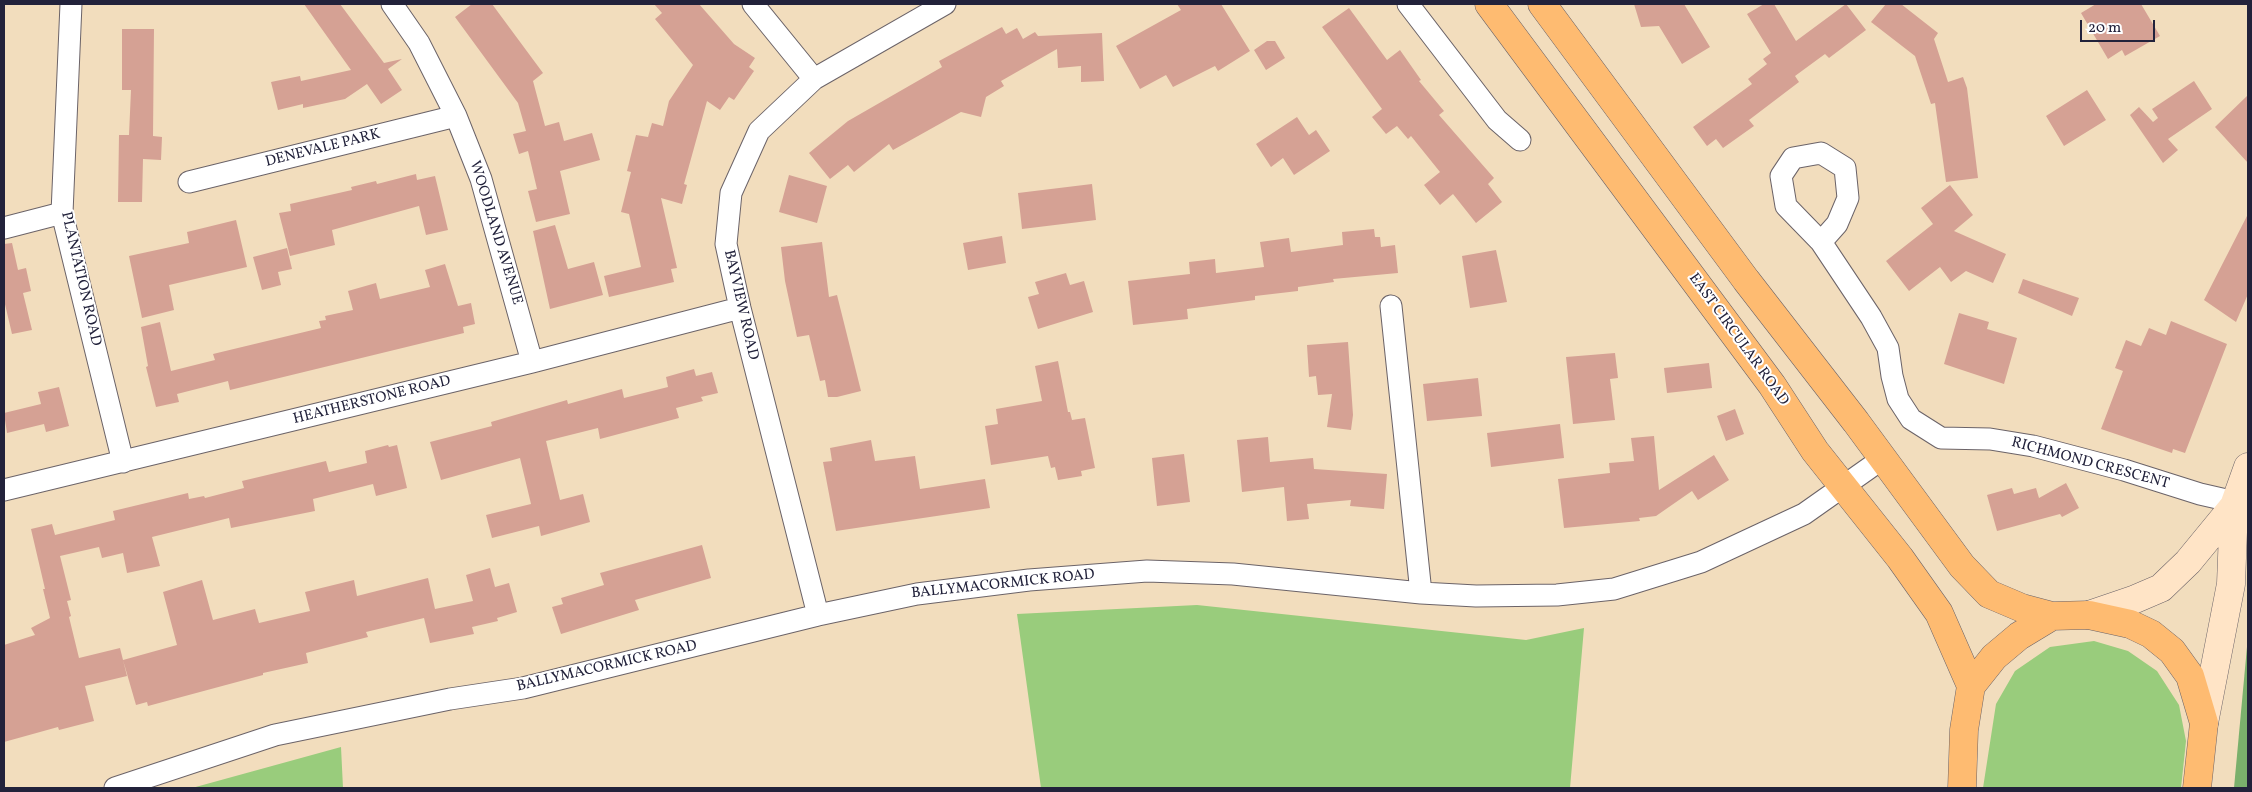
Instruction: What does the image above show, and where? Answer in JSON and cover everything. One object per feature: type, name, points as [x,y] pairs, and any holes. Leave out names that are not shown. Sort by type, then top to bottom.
[{"type":"highway","name":"EAST CIRCULAR ROAD","points":[[1490,4],[1772,385],[1815,451],[1900,558],[1939,613],[1971,686]]},
{"type":"highway","points":[[1542,4],[1746,280],[1962,566],[1989,594],[2022,608],[2052,616],[2089,615],[2130,624],[2151,634],[2172,651],[2190,676],[2204,723],[2197,788]]},
{"type":"highway","points":[[1962,788],[1964,730],[1971,686],[1994,657],[2019,636],[2052,616]]},
{"type":"main road","points":[[2089,615],[2161,588],[2188,562],[2234,504],[2248,467]]},
{"type":"main road","points":[[2204,723],[2230,584],[2234,504]]},
{"type":"street","name":"PLANTATION ROAD","points":[[71,4],[62,213],[123,462]]},
{"type":"street","name":"WOODLAND AVENUE","points":[[392,4],[419,43],[456,116],[481,178],[532,362]]},
{"type":"street","points":[[753,4],[814,79]]},
{"type":"street","name":"BAYVIEW ROAD","points":[[818,615],[740,308],[726,244],[731,193],[759,131],[814,79],[945,4]]},
{"type":"street","points":[[1408,4],[1497,120],[1520,140]]},
{"type":"street","name":"DENEVALE PARK","points":[[189,182],[456,116]]},
{"type":"street","points":[[4,228],[62,213]]},
{"type":"street","name":"RICHMOND CRESCENT","points":[[1821,242],[1871,316],[1888,348],[1898,399],[1911,419],[1941,438],[1990,439],[2033,446],[2124,470],[2234,504]]},
{"type":"street","points":[[1391,306],[1421,593]]},
{"type":"street","name":"HEATHERSTONE ROAD","points":[[4,490],[532,362],[740,308]]},
{"type":"street","name":"BALLYMACORMICK ROAD","points":[[115,788],[275,734],[450,699],[523,688],[818,615],[916,594],[1029,580],[1148,571],[1296,579],[1421,593],[1557,595],[1614,589],[1701,562],[1804,514],[1882,459]]},
{"type":"green space","points":[[1197,605],[1526,640],[1584,628],[1570,788],[1041,788],[1017,614]]},
{"type":"green space","points":[[2248,636],[2248,788],[2234,788],[2235,777]]},
{"type":"green space","points":[[2094,641],[2128,651],[2157,671],[2179,705],[2186,741],[2181,788],[1983,788],[1996,704],[2015,671],[2050,647]]},
{"type":"green space","points":[[341,747],[343,788],[192,788]]},
{"type":"building","points":[[304,4],[340,4],[384,63],[402,59],[388,69],[402,90],[381,104],[367,84],[345,99],[303,108],[303,104],[278,110],[271,82],[300,76],[301,81],[351,70]]},
{"type":"building","points":[[472,4],[492,4],[543,73],[533,81],[545,126],[559,122],[564,141],[592,133],[600,160],[560,171],[570,214],[536,222],[528,191],[537,189],[528,151],[519,154],[513,134],[526,131],[518,103],[455,17]]},
{"type":"building","points":[[654,4],[699,4],[734,44],[755,58],[749,67],[754,71],[734,100],[729,97],[720,110],[707,101],[684,184],[687,185],[682,204],[661,198],[677,268],[671,269],[674,282],[609,297],[604,276],[641,267],[629,214],[621,212],[631,172],[627,171],[636,135],[648,137],[652,123],[663,126],[669,101],[693,65],[655,19],[662,13]]},
{"type":"building","points":[[1177,4],[1221,4],[1250,51],[1218,71],[1215,66],[1173,87],[1166,75],[1140,89],[1116,46],[1181,10]]},
{"type":"building","points":[[1634,4],[1684,4],[1710,47],[1682,64],[1659,26],[1641,27]]},
{"type":"building","points":[[1764,4],[1774,4],[1796,41],[1846,4],[1866,30],[1829,58],[1825,54],[1795,76],[1799,82],[1749,120],[1754,126],[1723,148],[1716,139],[1707,146],[1693,127],[1752,84],[1748,79],[1767,64],[1763,59],[1771,53],[1747,14]]},
{"type":"building","points":[[1886,4],[1901,4],[1938,33],[1934,39],[1948,82],[1963,77],[1967,88],[1978,178],[1946,182],[1935,103],[1931,104],[1915,56],[1871,22]]},
{"type":"building","points":[[2096,4],[2141,4],[2160,36],[2125,56],[2122,50],[2108,59],[2081,13]]},
{"type":"building","points":[[1349,8],[1387,60],[1400,50],[1421,80],[1419,81],[1444,111],[1439,115],[1494,178],[1488,184],[1502,202],[1476,223],[1453,194],[1440,205],[1424,185],[1440,172],[1411,136],[1408,139],[1397,126],[1386,134],[1372,117],[1382,109],[1322,27]]},
{"type":"building","points":[[1002,27],[1006,34],[1017,28],[1023,39],[1035,32],[1038,36],[1102,33],[1104,81],[1081,82],[1081,66],[1058,68],[1057,49],[1001,81],[1004,86],[986,97],[981,117],[961,112],[893,150],[889,144],[854,172],[848,165],[830,179],[809,153],[848,121],[942,67],[939,61]]},
{"type":"building","points":[[122,29],[154,29],[153,136],[162,137],[161,160],[143,159],[142,202],[118,202],[119,135],[129,135],[131,90],[122,90]]},
{"type":"building","points":[[1267,41],[1275,41],[1285,58],[1266,70],[1254,50]]},
{"type":"building","points":[[2194,81],[2212,109],[2168,139],[2178,150],[2163,163],[2130,115],[2139,107],[2153,122],[2158,118],[2152,109]]},
{"type":"building","points":[[2087,90],[2106,120],[2064,146],[2046,116]]},
{"type":"building","points":[[2248,95],[2248,163],[2215,127]]},
{"type":"building","points":[[1297,117],[1309,135],[1316,130],[1330,151],[1294,175],[1283,158],[1271,167],[1256,144]]},
{"type":"building","points":[[416,174],[417,180],[435,176],[448,230],[426,235],[419,206],[332,230],[335,245],[290,256],[279,213],[291,211],[290,204],[352,190],[351,187],[376,181],[377,184]]},
{"type":"building","points":[[789,175],[827,186],[817,223],[779,212]]},
{"type":"building","points":[[1092,184],[1096,220],[1022,229],[1018,193]]},
{"type":"building","points":[[1950,185],[1973,215],[1954,231],[2006,254],[1993,283],[1966,271],[1951,282],[1940,267],[1909,291],[1886,261],[1933,224],[1921,208]]},
{"type":"building","points":[[2248,214],[2248,294],[2236,322],[2204,300]]},
{"type":"building","points":[[236,220],[247,267],[169,285],[174,310],[142,318],[129,256],[189,243],[187,232]]},
{"type":"building","points":[[555,225],[568,269],[594,262],[603,295],[550,309],[533,231]]},
{"type":"building","points":[[1374,229],[1375,237],[1380,237],[1381,247],[1395,245],[1398,273],[1333,279],[1334,282],[1298,287],[1298,291],[1255,296],[1255,300],[1187,309],[1188,319],[1133,325],[1128,281],[1190,274],[1189,262],[1215,259],[1216,273],[1264,267],[1260,242],[1289,238],[1291,252],[1343,245],[1342,232]]},
{"type":"building","points":[[1002,236],[1006,263],[968,270],[963,243]]},
{"type":"building","points":[[822,242],[829,297],[837,295],[861,391],[837,397],[828,397],[825,380],[820,381],[809,335],[797,337],[785,281],[781,247]]},
{"type":"building","points":[[12,243],[18,270],[26,268],[31,291],[23,293],[32,330],[12,334],[4,300],[4,244]]},
{"type":"building","points":[[287,248],[292,269],[278,272],[281,285],[262,290],[253,257]]},
{"type":"building","points":[[1496,250],[1507,302],[1470,308],[1462,256]]},
{"type":"building","points":[[445,264],[458,306],[471,303],[475,324],[463,327],[464,333],[230,390],[228,381],[177,394],[179,402],[156,407],[146,367],[148,366],[141,327],[160,322],[171,371],[215,360],[213,354],[321,328],[319,321],[326,320],[325,316],[353,310],[348,291],[376,283],[380,299],[430,287],[425,270]]},
{"type":"building","points":[[1066,273],[1070,285],[1084,281],[1093,312],[1038,329],[1028,297],[1039,294],[1035,282]]},
{"type":"building","points":[[2023,279],[2079,298],[2072,316],[2018,293]]},
{"type":"building","points":[[1959,313],[1989,322],[1987,329],[2017,338],[2004,384],[1944,364]]},
{"type":"building","points":[[2171,321],[2227,344],[2185,453],[2173,449],[2172,453],[2101,429],[2123,371],[2115,368],[2126,340],[2141,346],[2149,328],[2166,335]]},
{"type":"building","points":[[1348,342],[1353,415],[1351,430],[1327,427],[1332,394],[1318,395],[1316,376],[1309,377],[1307,345]]},
{"type":"building","points":[[1615,353],[1618,378],[1610,379],[1615,420],[1573,424],[1566,357]]},
{"type":"building","points":[[1058,361],[1068,412],[1070,412],[1072,420],[1085,418],[1095,468],[1081,471],[1082,476],[1058,480],[1055,467],[1051,468],[1048,456],[991,465],[985,426],[998,424],[996,409],[1042,401],[1035,366]]},
{"type":"building","points":[[1709,363],[1712,388],[1667,393],[1664,368]]},
{"type":"building","points":[[694,369],[696,376],[712,372],[718,393],[701,397],[703,401],[676,408],[679,418],[600,439],[598,428],[546,441],[560,500],[583,494],[590,522],[541,536],[539,526],[492,538],[486,515],[531,504],[520,458],[441,480],[430,442],[492,426],[491,422],[567,400],[568,404],[622,389],[624,398],[668,387],[666,377]]},
{"type":"building","points":[[1478,378],[1482,416],[1427,421],[1423,384]]},
{"type":"building","points":[[59,387],[69,426],[46,432],[44,424],[7,433],[4,413],[41,404],[38,392]]},
{"type":"building","points":[[1735,409],[1744,434],[1726,441],[1717,416]]},
{"type":"building","points":[[1560,424],[1564,458],[1491,467],[1487,433]]},
{"type":"building","points":[[1654,436],[1659,490],[1714,455],[1729,480],[1698,500],[1692,491],[1656,516],[1639,518],[1640,521],[1564,528],[1558,479],[1610,473],[1609,463],[1634,461],[1631,438]]},
{"type":"building","points":[[1268,437],[1270,462],[1313,458],[1314,469],[1387,474],[1384,509],[1350,506],[1351,500],[1307,504],[1309,519],[1287,521],[1284,487],[1242,492],[1237,440]]},
{"type":"building","points":[[871,440],[875,461],[915,456],[920,489],[985,479],[990,508],[836,531],[823,462],[832,461],[830,448]]},
{"type":"building","points":[[388,445],[389,447],[397,445],[407,488],[376,496],[373,484],[313,499],[315,511],[231,528],[229,518],[152,537],[160,566],[127,573],[123,553],[102,558],[99,547],[60,556],[71,600],[67,601],[71,616],[69,617],[79,658],[120,648],[127,676],[85,686],[94,721],[59,730],[58,727],[4,742],[4,645],[35,635],[31,628],[50,618],[31,529],[52,524],[55,535],[115,520],[113,511],[188,493],[189,499],[204,496],[205,498],[244,488],[242,481],[326,461],[329,472],[367,463],[365,451]]},
{"type":"building","points":[[1184,454],[1190,502],[1157,506],[1152,458]]},
{"type":"building","points":[[2066,483],[2079,508],[2062,517],[2060,514],[1997,531],[1987,495],[2012,488],[2014,494],[2036,488],[2039,498]]},
{"type":"building","points":[[702,545],[711,578],[635,600],[639,610],[561,634],[552,607],[563,604],[561,598],[604,585],[600,573]]},
{"type":"building","points":[[490,568],[495,587],[509,583],[517,612],[497,618],[498,621],[472,627],[474,634],[430,643],[424,618],[366,632],[368,637],[306,653],[308,663],[263,673],[263,675],[148,706],[147,702],[136,705],[123,660],[177,645],[163,592],[202,580],[213,620],[255,609],[259,623],[310,611],[305,592],[354,580],[357,596],[428,578],[435,609],[473,601],[466,575]]}]
